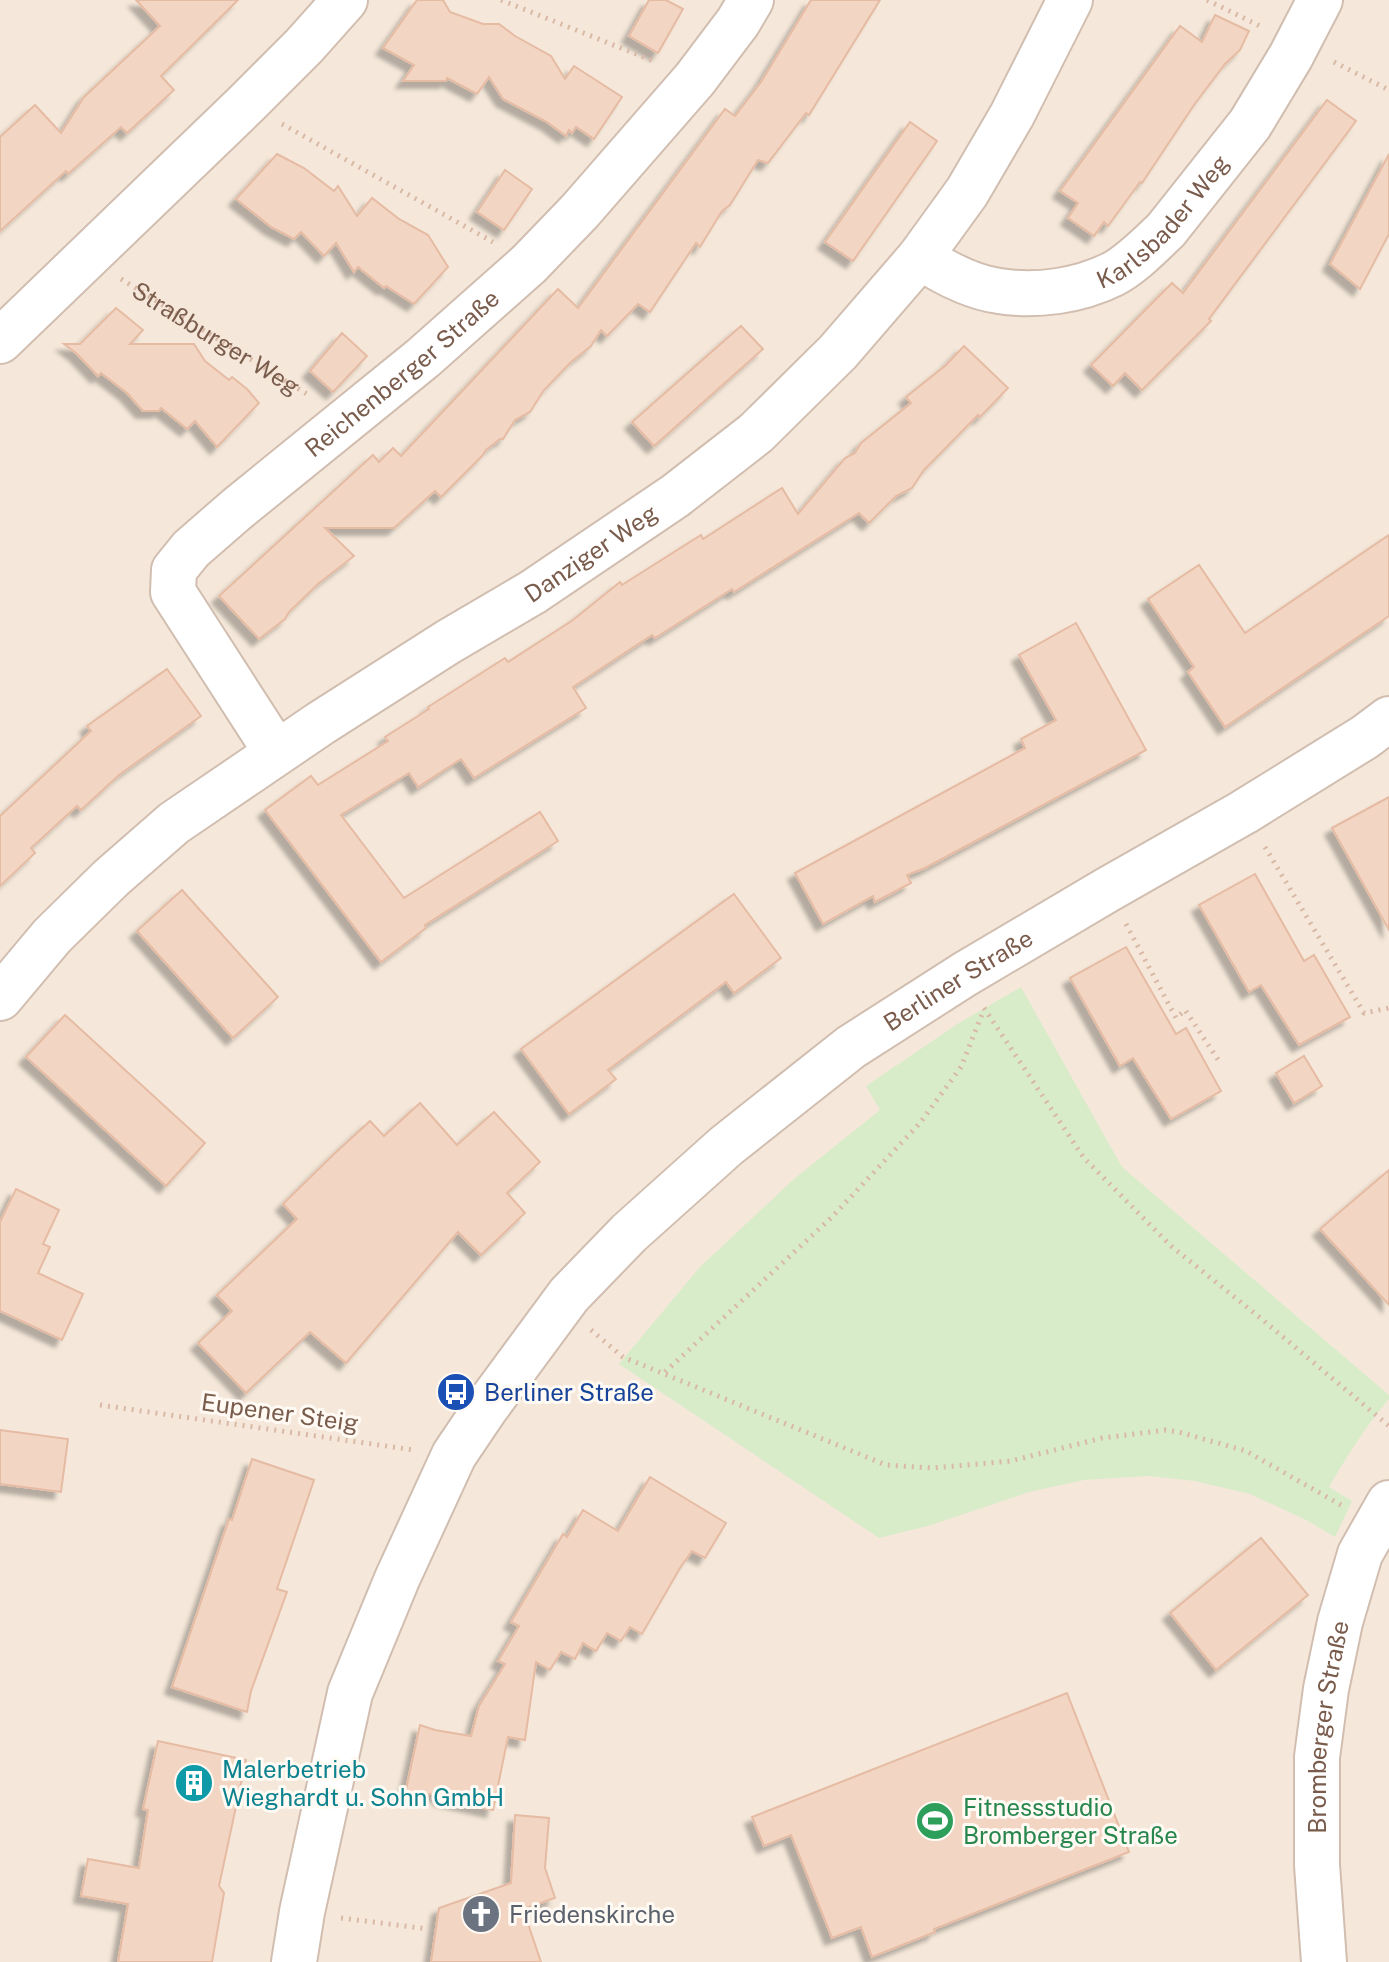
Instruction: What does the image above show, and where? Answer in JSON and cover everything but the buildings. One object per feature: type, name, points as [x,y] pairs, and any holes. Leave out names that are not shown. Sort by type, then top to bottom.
[{"type":"street","points":[[0,341],[246,104],[345,0]]},
{"type":"street","name":"Reichenberger Straße","points":[[276,752],[173,592],[174,570],[191,549],[237,509],[423,358],[529,264],[580,211],[695,79],[751,0]]},
{"type":"street","name":"Danziger Weg","points":[[0,998],[52,936],[111,878],[174,823],[276,752],[448,642],[533,592],[675,496],[756,433],[838,352],[920,257],[992,154],[1070,0]]},
{"type":"street","name":"Karlsbader Weg","points":[[920,257],[940,270],[998,291],[1073,289],[1116,273],[1166,230],[1250,124],[1320,0]]},
{"type":"street","name":"Berliner Straße","points":[[294,1962],[350,1693],[397,1579],[454,1455],[569,1295],[629,1233],[726,1146],[851,1047],[965,974],[1244,812],[1389,719]]},
{"type":"street","name":"Bromberger Straße","points":[[1324,1962],[1317,1865],[1317,1757],[1326,1689],[1369,1506]]},
{"type":"path","points":[[501,0],[695,79]]},
{"type":"path","points":[[1207,0],[1389,90]]},
{"type":"path","points":[[246,104],[484,237]]},
{"type":"path","name":"Straßburger Weg","points":[[86,258],[323,404],[344,421]]},
{"type":"path","points":[[1244,812],[1364,1013],[1389,1008]]},
{"type":"path","points":[[1107,890],[1176,1018],[1185,1010],[1221,1064]]},
{"type":"path","points":[[665,1373],[847,1201],[920,1123],[961,1067],[984,1009],[1084,1158],[1171,1246],[1389,1426]]},
{"type":"path","points":[[623,1357],[886,1465],[933,1468],[1011,1461],[1112,1436],[1166,1430],[1246,1451],[1369,1506]]},
{"type":"path","name":"Eupener Steig","points":[[100,1405],[454,1455]]},
{"type":"path","points":[[302,1912],[428,1929]]},
{"type":"shaded area","points":[[0,0],[1389,0],[1389,1962],[0,1962]]},
{"type":"green space","points":[[1021,987],[1122,1167],[1389,1395],[1329,1487],[1352,1501],[1335,1537],[1250,1494],[1195,1481],[1148,1476],[1084,1480],[1029,1492],[928,1526],[879,1538],[619,1364],[700,1267],[794,1179],[880,1110],[866,1086],[959,1023]]},
{"type":"place","name":"Berliner Straße","points":[[456,1392]]},
{"type":"place","name":"Malerbetrieb Wieghardt u. Sohn GmbH","points":[[194,1783]]},
{"type":"place","name":"Fitnessstudio Bromberger Straße","points":[[935,1821]]},
{"type":"place","name":"Friedenskirche","points":[[481,1914]]}]
